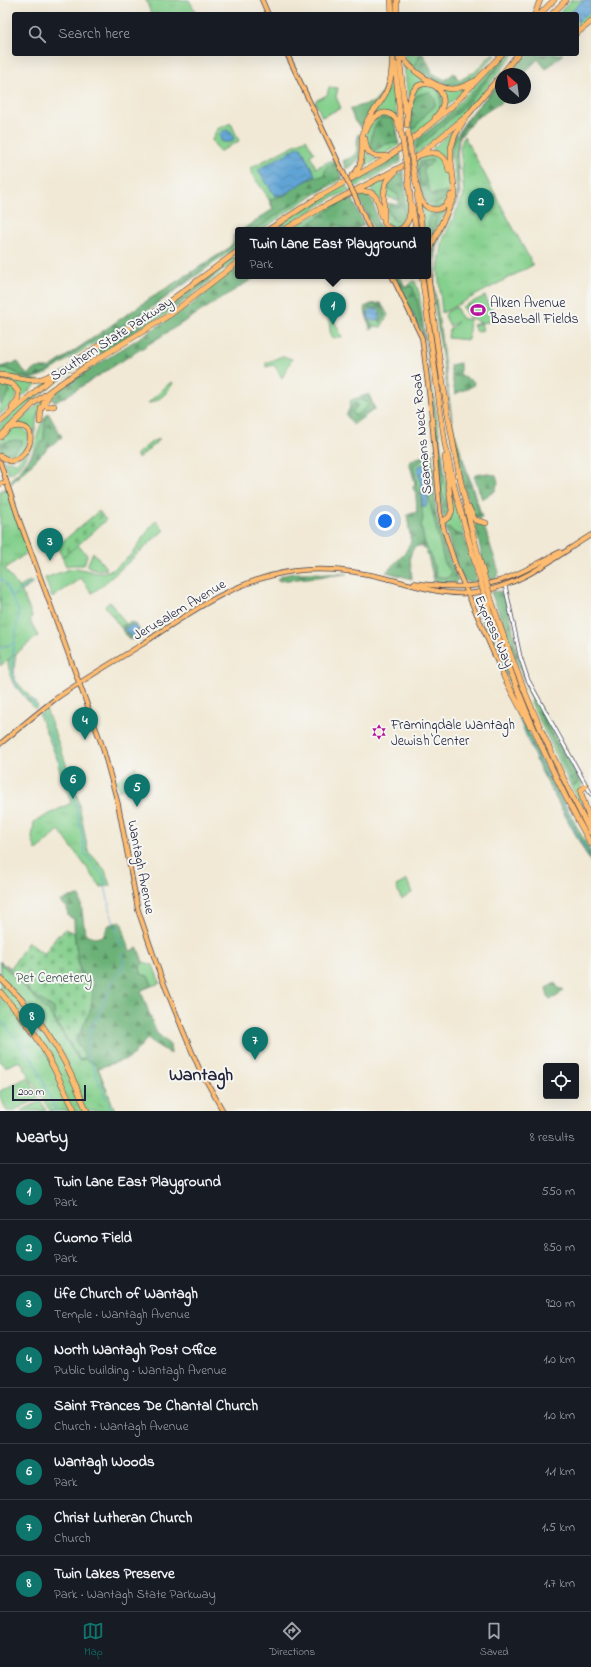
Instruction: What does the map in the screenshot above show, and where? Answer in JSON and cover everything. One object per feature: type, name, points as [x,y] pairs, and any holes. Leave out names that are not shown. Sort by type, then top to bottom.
[{"type":"highway","points":[[391,0],[392,12]]},
{"type":"highway","points":[[397,0],[397,12]]},
{"type":"highway","points":[[536,12],[540,0]]},
{"type":"highway","points":[[542,12],[554,0]]},
{"type":"highway","points":[[554,12],[565,1]]},
{"type":"highway","points":[[557,12],[565,1]]},
{"type":"highway","points":[[579,32],[591,23]]},
{"type":"highway","points":[[393,56],[402,136],[416,227]]},
{"type":"highway","points":[[336,188],[359,168],[362,157],[364,127],[369,116],[387,92],[393,56]]},
{"type":"highway","points":[[401,56],[407,125],[422,227]]},
{"type":"highway","points":[[402,56],[411,68],[444,87],[452,89],[460,88],[481,77]]},
{"type":"highway","points":[[273,227],[390,156],[452,107],[500,56]]},
{"type":"highway","points":[[506,68],[516,56]]},
{"type":"highway","points":[[431,251],[432,244],[455,195],[451,160],[453,142],[458,129],[467,116],[495,81]]},
{"type":"highway","points":[[407,125],[408,104],[411,94],[418,87],[429,84],[439,89],[443,95],[444,102],[439,113],[428,127]]},
{"type":"highway","points":[[390,156],[375,156],[368,150],[365,138],[370,122],[381,114],[390,114],[396,119],[402,136]]},
{"type":"highway","points":[[289,227],[321,208],[401,167],[418,156],[467,116]]},
{"type":"highway","points":[[414,174],[420,198],[425,206],[439,209],[447,203],[452,195],[452,190],[449,167],[446,160],[441,155],[434,152],[418,156]]},
{"type":"highway","points":[[389,227],[384,222],[384,189],[388,179],[401,167]]},
{"type":"highway","points":[[403,227],[409,216],[408,176]]},
{"type":"highway","points":[[348,194],[364,191],[374,194],[379,203],[384,227]]},
{"type":"highway","name":"Southern State Parkway","points":[[0,422],[50,379],[101,344],[152,314],[235,253]]},
{"type":"highway","name":"Southern State Parkway","points":[[0,437],[34,404],[54,388],[88,365],[171,314],[235,264]]},
{"type":"highway","points":[[422,279],[427,292],[457,470],[480,573]]},
{"type":"highway","points":[[427,292],[428,279]]},
{"type":"highway","points":[[428,279],[427,292],[445,444],[456,494],[516,684],[547,757]]},
{"type":"highway","points":[[0,375],[26,380],[38,380],[49,376],[74,359],[101,344]]},
{"type":"highway","points":[[0,381],[15,386],[19,393],[18,399],[0,422]]},
{"type":"highway","points":[[40,422],[40,414],[44,402],[54,388]]},
{"type":"highway","points":[[44,402],[47,407],[54,406]]},
{"type":"highway","points":[[0,456],[10,461],[20,458],[30,441],[30,432],[24,426],[18,425],[8,428]]},
{"type":"highway","points":[[442,522],[449,517],[452,511],[445,444]]},
{"type":"highway","points":[[457,470],[472,517],[478,521],[486,523]]},
{"type":"highway","points":[[0,484],[6,482]]},
{"type":"highway","points":[[490,603],[535,716],[561,775],[591,833]]},
{"type":"highway","points":[[504,677],[591,844]]},
{"type":"highway","points":[[586,786],[580,793],[591,824]]},
{"type":"highway","points":[[0,978],[15,992],[49,1036],[64,1060],[87,1111]]},
{"type":"highway","points":[[0,992],[35,1035],[46,1053],[75,1111]]},
{"type":"main road","points":[[262,0],[267,12]]},
{"type":"main road","points":[[288,56],[369,227]]},
{"type":"main road","name":"Seamans Neck Road","points":[[393,279],[422,338],[437,463],[438,493],[442,522],[450,552],[467,593]]},
{"type":"main road","name":"Wantagh Avenue","points":[[0,462],[102,745],[114,789],[138,910],[160,974],[184,1033],[199,1068],[223,1111]]},
{"type":"main road","name":"Jerusalem Avenue","points":[[396,580],[433,592],[480,592],[505,585],[535,572],[591,535]]},
{"type":"main road","name":"Jerusalem Avenue","points":[[0,744],[54,700],[214,598],[261,578],[295,571],[331,569],[359,572],[389,581],[396,580],[432,586],[464,586],[499,581],[570,548]]},
{"type":"main road","name":"Express Way","points":[[467,593],[504,677]]},
{"type":"street","points":[[505,585],[520,656],[528,680],[591,794]]},
{"type":"green space","points":[[146,0],[189,0],[196,12],[150,12]]},
{"type":"green space","points":[[571,0],[591,0],[591,20],[579,29],[579,12],[560,12]]},
{"type":"green space","points":[[388,56],[389,65],[386,87],[381,97],[367,116],[362,129],[355,122],[350,109],[371,103],[380,95],[385,83]]},
{"type":"green space","points":[[404,56],[420,56],[414,65],[448,85],[462,84],[469,80],[470,81],[453,88],[442,85],[414,69]]},
{"type":"green space","points":[[420,56],[424,56],[432,73],[445,80],[454,73],[459,80],[468,76],[472,79],[463,83],[448,84],[435,79],[414,65]]},
{"type":"green space","points":[[490,56],[494,56],[472,79],[468,76],[469,74],[474,73]]},
{"type":"green space","points":[[503,56],[512,56],[503,68],[495,68],[495,77],[470,108],[416,154],[414,142],[449,113]]},
{"type":"green space","points":[[522,56],[561,56],[546,69],[538,59],[529,68],[513,68]]},
{"type":"green space","points":[[506,57],[507,58],[498,68],[496,68]]},
{"type":"green space","points":[[403,59],[431,82],[425,83],[408,97]]},
{"type":"green space","points":[[495,69],[495,72],[462,109],[416,149],[418,141],[459,107]]},
{"type":"green space","points":[[392,82],[397,119],[391,113],[369,121]]},
{"type":"green space","points":[[424,85],[437,89],[441,96],[441,107],[428,123],[413,135],[410,121],[411,100],[418,89]]},
{"type":"green space","points":[[329,87],[338,88],[336,97],[341,108],[322,117],[315,101],[327,95]]},
{"type":"green space","points":[[440,87],[466,88],[441,112]]},
{"type":"green space","points":[[495,88],[495,91],[467,120],[470,116]]},
{"type":"green space","points":[[495,89],[495,104],[499,104],[475,119],[459,138],[466,123]]},
{"type":"green space","points":[[429,92],[435,98],[435,106],[413,130],[411,107],[414,99],[417,95]]},
{"type":"green space","points":[[384,114],[396,120],[399,145],[384,155],[371,153],[366,135],[367,130],[373,122]]},
{"type":"green space","points":[[382,118],[391,118],[396,129],[398,143],[386,144],[376,150],[371,148],[372,135],[374,127]]},
{"type":"green space","points":[[231,123],[239,141],[219,152],[212,140],[217,129]]},
{"type":"green space","points":[[463,126],[460,132],[457,148],[459,181],[456,202],[442,229],[435,247],[433,271],[453,428],[482,517],[480,520],[477,518],[480,517],[454,437],[435,308],[431,253],[436,235],[456,200],[456,183],[452,157],[453,146],[457,136]]},
{"type":"green space","points":[[457,127],[450,159],[448,161],[432,149]]},
{"type":"green space","points":[[358,134],[360,135],[360,158],[352,166],[346,169],[343,161],[356,155]]},
{"type":"green space","points":[[464,136],[533,265],[442,313],[438,269],[443,240],[464,195],[460,147]]},
{"type":"green space","points":[[306,139],[314,153],[310,155],[316,168],[336,158],[341,169],[339,170],[343,179],[308,198],[265,227],[259,227],[308,194],[323,189],[334,180],[342,178],[338,170],[273,209],[266,194],[253,176],[250,168]]},
{"type":"green space","points":[[459,139],[457,155],[460,195],[436,247],[434,290],[434,249],[440,232],[450,216],[458,197],[456,155],[457,143]]},
{"type":"green space","points":[[363,145],[370,155],[378,159],[358,172]]},
{"type":"green space","points":[[400,152],[401,162],[354,188],[351,181]]},
{"type":"green space","points":[[400,152],[401,159],[354,184],[352,181]]},
{"type":"green space","points":[[425,155],[439,155],[446,162],[448,168],[450,196],[445,203],[438,207],[429,206],[423,201],[421,196],[416,161]]},
{"type":"green space","points":[[433,159],[430,165],[424,168],[425,177],[429,188],[432,194],[447,192],[443,201],[435,204],[428,203],[425,199],[421,189],[418,172],[420,162]]},
{"type":"green space","points":[[335,162],[342,178],[334,180],[323,189],[308,194],[259,227],[246,227],[273,209],[270,199],[285,195],[299,184],[313,178],[323,176],[327,166]]},
{"type":"green space","points":[[403,170],[408,205],[408,214],[405,221],[401,226],[397,227],[392,227],[387,224],[386,205],[388,203],[397,205],[399,200],[386,197],[389,180]]},
{"type":"green space","points":[[403,172],[405,214],[399,223],[392,219],[388,210],[390,205],[398,207],[401,202],[397,194],[388,189],[391,181]]},
{"type":"green space","points":[[386,178],[382,201],[380,201],[370,188]]},
{"type":"green space","points":[[346,184],[349,191],[329,199],[284,227],[280,227],[285,223],[276,227]]},
{"type":"green space","points":[[364,193],[368,195],[372,201],[380,227],[373,227],[357,194]]},
{"type":"green space","points":[[351,196],[364,225],[360,227],[294,227]]},
{"type":"green space","points":[[351,196],[364,225],[359,227],[340,227],[337,225],[335,227],[304,227]]},
{"type":"green space","points":[[421,203],[426,207],[449,206],[431,238],[431,227],[424,227]]},
{"type":"green space","points":[[442,210],[443,212],[437,219],[431,234],[431,227],[428,227],[429,215],[431,212],[437,213]]},
{"type":"green space","points":[[235,234],[235,244],[162,300],[152,305],[125,324],[82,347],[52,369],[39,375],[28,377],[8,369],[0,368],[18,362],[27,375],[37,368],[49,368],[151,298],[226,250],[233,243]]},
{"type":"green space","points":[[235,244],[235,248],[136,319],[73,356],[48,373],[33,379],[0,374],[0,368],[5,368],[29,377],[53,367],[82,347],[141,314],[153,303],[162,300]]},
{"type":"green space","points":[[235,256],[235,261],[171,311],[147,327],[90,360],[42,393],[0,433],[0,424],[46,383],[157,313]]},
{"type":"green space","points":[[235,269],[235,279],[252,279],[63,398],[55,402],[52,400],[56,391],[194,303],[214,284]]},
{"type":"green space","points":[[213,274],[212,277],[177,305],[83,362],[20,407],[60,375],[96,350],[134,329]]},
{"type":"green space","points":[[395,279],[401,279],[405,287],[412,286],[416,295],[425,340]]},
{"type":"green space","points":[[413,281],[415,282],[419,293],[450,510],[449,514],[445,518],[443,517],[440,495],[437,441],[424,337],[416,295],[412,286],[408,286]]},
{"type":"green space","name":"Alken Avenue Baseball Fields","points":[[485,296],[496,319],[481,323],[469,317],[462,307]]},
{"type":"green space","points":[[380,303],[385,315],[380,323],[381,312],[379,308],[369,308],[367,313],[373,325],[371,328],[365,309],[370,305]]},
{"type":"green space","points":[[381,303],[388,315],[381,327],[375,326],[373,329],[370,329],[364,307],[371,304]]},
{"type":"green space","points":[[328,307],[342,337],[331,338],[329,321],[324,309]]},
{"type":"green space","points":[[456,307],[462,319],[470,319],[468,340],[448,338],[449,330],[458,322],[450,326],[445,316],[447,312]]},
{"type":"green space","points":[[481,323],[483,330],[476,332],[473,325]]},
{"type":"green space","points":[[282,356],[292,359],[282,378],[274,365],[266,367],[266,363]]},
{"type":"green space","points":[[460,363],[460,375],[474,382],[473,386],[455,394],[450,365]]},
{"type":"green space","points":[[0,376],[40,381],[21,398],[19,390],[15,384],[0,379]]},
{"type":"green space","points":[[0,382],[15,388],[17,397],[14,402],[0,415]]},
{"type":"green space","points":[[171,382],[173,383],[163,396],[156,401],[148,403]]},
{"type":"green space","points":[[0,383],[9,387],[10,392],[0,406]]},
{"type":"green space","points":[[369,394],[375,409],[353,425],[346,415],[351,400]]},
{"type":"green space","points":[[366,396],[369,397],[374,409],[353,422],[348,415],[353,404],[356,402],[358,405],[352,412],[354,415],[357,415],[368,406],[368,403],[365,401],[355,399]]},
{"type":"green space","points":[[45,398],[38,415],[33,440],[26,457],[13,472],[9,474],[3,460],[14,462],[15,464],[27,449],[31,441],[33,431],[31,432],[25,425],[17,423]]},
{"type":"green space","points":[[48,413],[45,420],[44,439],[29,459],[44,418]]},
{"type":"green space","points":[[48,413],[62,437],[50,446],[11,484],[13,477],[18,473],[44,439],[45,420]]},
{"type":"green space","points":[[20,426],[29,434],[26,446],[21,456],[11,459],[5,456],[2,452],[0,441],[13,428]]},
{"type":"green space","points":[[437,432],[442,454],[443,481],[441,491],[449,506],[448,511],[445,514],[443,513],[440,495]]},
{"type":"green space","points":[[454,437],[481,515],[477,518],[469,504]]},
{"type":"green space","points":[[160,439],[140,457],[137,457],[137,454],[153,441]]},
{"type":"green space","points":[[15,440],[23,441],[15,451],[9,453],[2,452],[0,448],[1,443]]},
{"type":"green space","points":[[432,453],[436,514],[445,548],[458,580],[455,583],[435,583],[417,512],[416,493],[413,488],[415,483],[409,461]]},
{"type":"green space","points":[[432,453],[436,514],[445,548],[458,580],[455,583],[435,583],[426,549],[420,546],[414,547],[410,556],[412,579],[386,572],[405,553],[411,541],[407,515],[417,512],[416,493],[413,488],[415,483],[409,461]],"holes":[[[423,460],[428,464],[428,478],[432,489],[429,499],[445,565],[451,571],[450,576],[446,578],[437,576],[430,553],[425,545],[421,526],[423,519],[421,498],[417,486],[414,465]]]},
{"type":"green space","points":[[480,473],[496,475],[498,482],[495,491],[482,499],[474,476]]},
{"type":"green space","points":[[451,487],[464,536],[446,529],[444,524],[451,517]]},
{"type":"green space","points":[[7,488],[29,551],[5,569],[22,592],[32,616],[30,620],[38,636],[0,666],[0,491]]},
{"type":"green space","points":[[467,496],[474,515],[477,518],[474,516]]},
{"type":"green space","points":[[99,511],[106,520],[62,557],[57,546]]},
{"type":"green space","points":[[156,520],[164,530],[103,585],[92,593],[81,578],[52,598],[45,578],[77,568],[97,573],[113,570],[132,554]]},
{"type":"green space","points":[[479,523],[484,526],[499,572],[496,578],[488,579],[486,576],[475,524]]},
{"type":"green space","points":[[450,528],[455,534],[464,536],[477,581],[468,582],[462,577],[446,529]]},
{"type":"green space","points":[[78,545],[87,555],[84,565],[66,566],[62,557]]},
{"type":"green space","points":[[93,552],[107,569],[97,570],[87,566]]},
{"type":"green space","points":[[0,574],[14,591],[30,581],[32,584],[15,596],[16,651],[14,669],[15,680],[38,706],[35,709],[13,683],[10,675],[8,663],[12,647]]},
{"type":"green space","points":[[289,574],[347,574],[278,581],[277,579]]},
{"type":"green space","points":[[500,591],[509,612],[514,633],[517,657],[514,654],[491,592]]},
{"type":"green space","points":[[480,596],[515,694],[472,600],[475,597]]},
{"type":"green space","points":[[110,602],[126,624],[121,628],[105,606]]},
{"type":"green space","points":[[132,622],[139,630],[141,635],[140,640],[129,639],[122,630],[128,623]]},
{"type":"green space","points":[[517,651],[525,681],[582,783],[580,789],[586,813],[560,764],[531,702],[532,699],[514,654],[517,657]]},
{"type":"green space","points":[[46,709],[77,794],[88,851],[105,870],[110,886],[101,887],[59,830],[36,851],[32,838],[34,822],[71,803],[58,761],[39,715]]},
{"type":"green space","points":[[538,710],[579,782],[574,786]]},
{"type":"green space","points":[[517,713],[522,717],[542,762],[591,853],[591,863],[539,767]]},
{"type":"green space","points":[[136,766],[139,778],[119,791],[117,780]]},
{"type":"green space","points":[[407,880],[412,893],[401,899],[396,886]]},
{"type":"green space","points":[[80,896],[85,933],[95,938],[103,936],[109,925],[121,921],[130,951],[138,948],[143,962],[140,967],[141,974],[148,976],[152,984],[141,991],[156,1032],[170,1045],[171,1054],[147,1039],[130,1058],[98,1068],[115,1111],[0,974],[0,961],[33,995],[55,1008],[55,1019],[80,1060],[84,1058],[76,1041],[91,1009],[79,965],[75,942],[74,919],[68,916],[67,907],[60,902],[70,897]]},
{"type":"green space","name":"Pet Cemetery","points":[[65,929],[74,933],[80,975],[94,981],[91,1009],[76,1041],[85,1057],[80,1060],[55,1019],[54,1008],[33,995],[5,964],[11,968],[28,942],[44,954],[58,935],[60,935]]},
{"type":"green space","points":[[0,962],[50,1014],[79,1061],[85,1059],[96,1065],[115,1111],[50,1111],[20,1061],[5,1067],[0,1062]]},
{"type":"green space","points":[[143,962],[153,965],[160,983],[141,990],[140,967]]},
{"type":"green space","points":[[555,983],[559,989],[563,989],[558,996],[550,999],[546,988]]},
{"type":"green space","points":[[28,1077],[39,1098],[13,1111],[7,1111],[0,1097],[0,1091]]},
{"type":"green space","points":[[41,1101],[46,1111],[21,1111]]},
{"type":"water","points":[[591,0],[591,11],[579,20],[579,12],[571,12],[582,1]]},
{"type":"water","points":[[228,130],[234,139],[231,142],[222,142],[219,135],[223,131]]},
{"type":"water","points":[[298,147],[301,147],[315,175],[285,194],[275,196],[259,169]]},
{"type":"water","points":[[372,309],[376,309],[380,315],[376,321],[372,321],[368,317],[368,313]]},
{"type":"water","points":[[420,465],[424,465],[429,493],[426,507],[422,506],[422,489],[417,468]]},
{"type":"water","points":[[131,625],[136,626],[138,635],[131,637],[124,629]]},
{"type":"waterway","points":[[0,577],[7,587],[19,612],[12,657],[13,677],[20,691],[37,707]]},
{"type":"waterway","points":[[12,596],[33,582]]},
{"type":"waterway","points":[[0,648],[14,643]]},
{"type":"waterway","points":[[43,714],[73,794],[85,854],[103,876],[111,914],[122,947],[124,962],[121,970],[114,979],[90,1032],[86,1049],[111,1111]]},
{"type":"waterway","points":[[519,719],[537,759],[560,798],[574,829],[591,859]]},
{"type":"waterway","points":[[0,1019],[35,1063],[56,1111]]},
{"type":"place","name":"Cuomo Field","points":[[481,221]]},
{"type":"place","name":"Alken Avenue Baseball Fields","points":[[478,310]]},
{"type":"place","name":"Twin Lane East Playground","points":[[333,325]]},
{"type":"place","name":"Life Church of Wantagh","points":[[50,561]]},
{"type":"place","name":"Framingdale Wantagh Jewish Center","points":[[379,732]]},
{"type":"place","name":"North Wantagh Post Office","points":[[85,740]]},
{"type":"place","name":"Wantagh Woods","points":[[73,799]]},
{"type":"place","name":"Saint Frances De Chantal Church","points":[[137,807]]},
{"type":"place","name":"Twin Lakes Preserve","points":[[32,1036]]},
{"type":"place","name":"Christ Lutheran Church","points":[[255,1060]]},
{"type":"district","name":"Wantagh","points":[[201,1074]]}]
